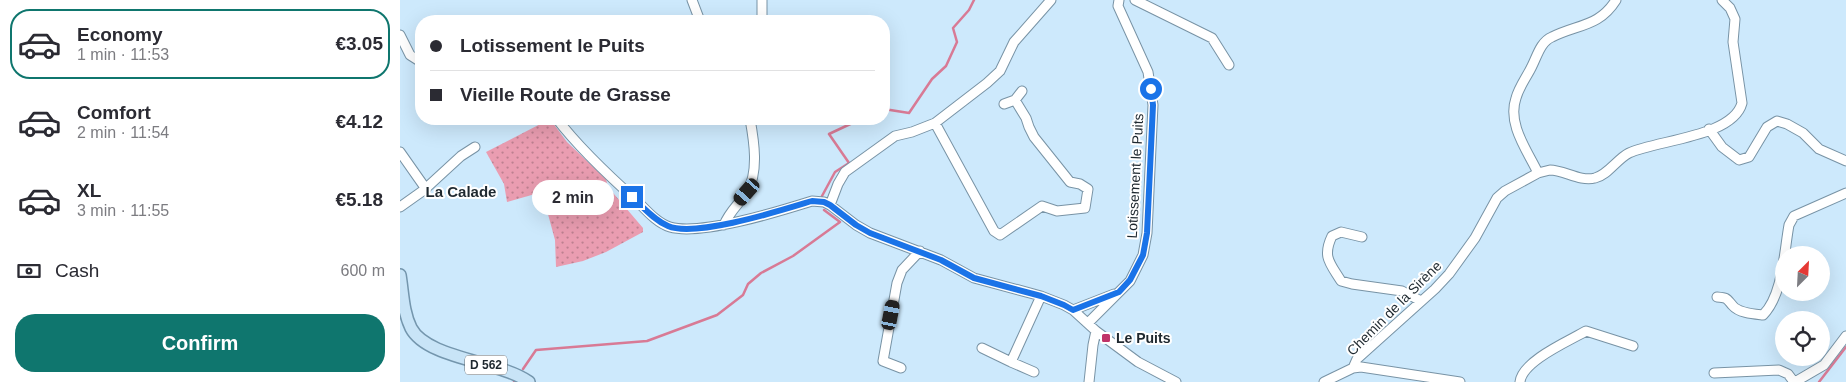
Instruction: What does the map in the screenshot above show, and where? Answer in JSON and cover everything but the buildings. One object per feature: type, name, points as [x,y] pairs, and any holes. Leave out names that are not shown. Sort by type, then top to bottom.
[{"type":"main road","name":"D 562","points":[[400,275],[406,312],[412,329],[419,339],[441,350],[510,372],[529,382]]},
{"type":"street","points":[[692,0],[698,15]]},
{"type":"street","points":[[762,0],[762,15]]},
{"type":"street","points":[[830,205],[845,172],[894,136],[912,132],[935,123],[1000,71],[1014,42],[1051,0]]},
{"type":"street","name":"Lotissement le Puits","points":[[1088,323],[1130,280],[1143,255],[1147,233],[1153,105],[1148,72],[1118,6],[1119,0]]},
{"type":"street","points":[[1135,0],[1212,38],[1228,65]]},
{"type":"street","points":[[1616,0],[1607,12],[1597,20],[1547,39],[1540,48],[1519,90],[1513,109],[1514,120],[1538,172],[1550,170],[1587,179],[1596,178],[1631,152],[1709,129],[1732,118],[1740,111],[1742,103],[1733,42],[1735,19],[1730,8],[1722,0]]},
{"type":"street","points":[[400,35],[410,55],[415,58]]},
{"type":"street","points":[[1004,104],[1015,100],[1022,91]]},
{"type":"street","points":[[935,123],[994,231],[1000,234],[1042,206],[1058,211],[1086,208],[1088,189],[1080,184],[1070,182],[1034,137],[1026,118],[1015,100]]},
{"type":"street","points":[[1709,129],[1722,147],[1739,160],[1749,157],[1767,127],[1777,121],[1803,133],[1819,149],[1846,161]]},
{"type":"street","points":[[562,125],[601,167],[656,219],[669,226],[681,228],[724,225],[812,201],[824,202],[863,229],[920,252],[979,280],[1041,296],[1064,305],[1073,310],[1096,331],[1138,362],[1176,382]]},
{"type":"street","points":[[724,225],[736,204],[747,192],[752,176],[754,155],[751,125]]},
{"type":"street","points":[[400,207],[426,189],[451,165],[475,147]]},
{"type":"street","points":[[400,152],[426,189]]},
{"type":"street","name":"Chemin de la Sirène","points":[[1353,368],[1357,359],[1435,289],[1476,238],[1496,198],[1505,190],[1538,172]]},
{"type":"street","points":[[1717,297],[1730,300],[1733,306],[1740,310],[1763,315],[1770,308],[1777,294],[1789,225],[1794,216],[1846,193]]},
{"type":"street","points":[[1362,237],[1341,232],[1332,236],[1326,255],[1340,281],[1402,291],[1422,301]]},
{"type":"street","points":[[901,368],[883,361],[897,283],[902,270],[920,252]]},
{"type":"street","points":[[1073,310],[1119,292]]},
{"type":"street","points":[[1011,362],[1041,296]]},
{"type":"street","points":[[1089,382],[1092,345],[1096,331]]},
{"type":"street","points":[[1520,382],[1521,375],[1531,364],[1586,331],[1633,346]]},
{"type":"street","points":[[1714,373],[1779,370],[1788,374],[1794,382],[1824,364],[1846,336]]},
{"type":"street","points":[[982,348],[1034,372]]},
{"type":"street","points":[[1324,382],[1361,366],[1460,382]]},
{"type":"shaded area","points":[[538,125],[554,125],[567,142],[606,179],[608,187],[643,228],[643,232],[606,252],[583,261],[556,267],[555,240],[542,192],[507,202],[504,184],[486,152]]},
{"type":"waterway","points":[[890,110],[909,113],[932,79],[946,66],[957,42],[953,28],[969,10],[974,0]]},
{"type":"waterway","points":[[822,196],[835,172],[849,163],[829,134],[848,125]]},
{"type":"waterway","points":[[523,369],[536,350],[647,341],[717,315],[743,295],[748,284],[761,273],[793,256],[840,222],[824,210]]},
{"type":"waterway","points":[[1819,382],[1846,347]]},
{"type":"place","name":"Le Puits","points":[[1106,338]]},
{"type":"district","name":"La Calade","points":[[461,192]]},
{"type":"route","points":[[632,197],[656,219],[669,226],[681,228],[724,225],[812,201],[824,202],[870,233],[941,260],[984,282],[1003,285],[1041,296],[1073,310],[1119,292],[1130,280],[1143,255],[1148,214],[1153,105],[1151,89]]}]
